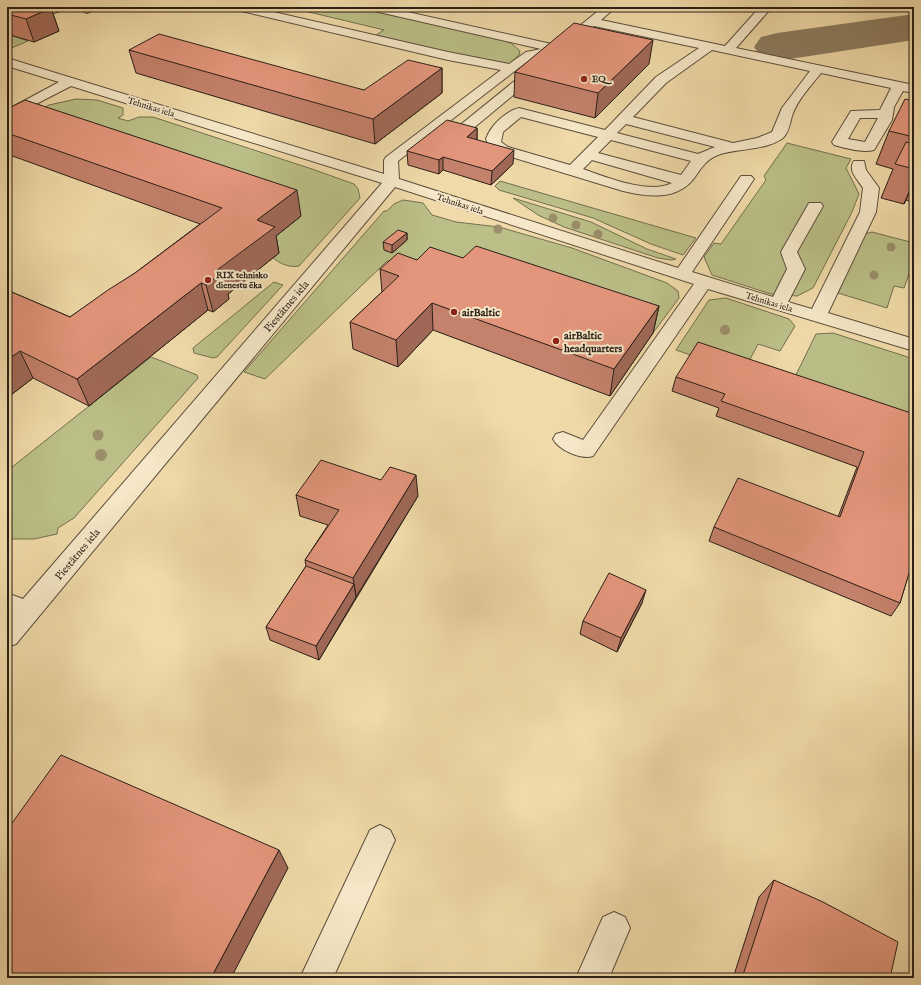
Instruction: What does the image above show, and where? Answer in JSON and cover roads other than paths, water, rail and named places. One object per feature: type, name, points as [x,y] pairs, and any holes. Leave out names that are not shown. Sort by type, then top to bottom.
[{"type":"street","points":[[7,11],[34,18],[60,7]]},
{"type":"street","points":[[236,7],[448,56],[512,68]]},
{"type":"street","points":[[370,7],[559,49]]},
{"type":"street","points":[[459,133],[610,7]]},
{"type":"street","points":[[728,50],[766,7]]},
{"type":"street","points":[[593,22],[914,89]]},
{"type":"street","points":[[573,171],[661,80],[710,46]]},
{"type":"street","points":[[392,181],[391,160],[530,55],[559,49]]},
{"type":"street","name":"Tehnikas iela","points":[[7,62],[392,181],[434,196],[704,282],[914,345]]},
{"type":"street","points":[[519,112],[496,132],[493,137],[494,144],[503,150],[639,190],[656,192],[669,190],[680,185],[700,159],[712,152],[766,139],[778,134],[784,125],[786,113],[818,69]]},
{"type":"street","points":[[7,114],[69,82]]},
{"type":"street","points":[[885,114],[899,86]]},
{"type":"street","points":[[494,105],[700,159]]},
{"type":"street","points":[[623,120],[733,147]]},
{"type":"street","points":[[589,155],[684,181]]},
{"type":"street","points":[[817,317],[868,212],[871,188],[859,170],[859,164]]},
{"type":"street","points":[[682,275],[746,179]]},
{"type":"street","name":"Piestātnes iela","points":[[7,636],[17,608],[392,181]]},
{"type":"street","points":[[778,305],[796,269],[789,252],[815,206]]},
{"type":"street","points":[[563,439],[586,451],[704,282]]},
{"type":"street","points":[[316,978],[380,840]]},
{"type":"street","points":[[592,978],[614,928]]},
{"type":"place","name":"EQ","points":[[584,79]]},
{"type":"place","name":"RIX tehnisko dienestu ēka","points":[[208,280]]},
{"type":"place","name":"airBaltic","points":[[454,312]]},
{"type":"place","name":"airBaltic headquarters","points":[[556,341]]}]
